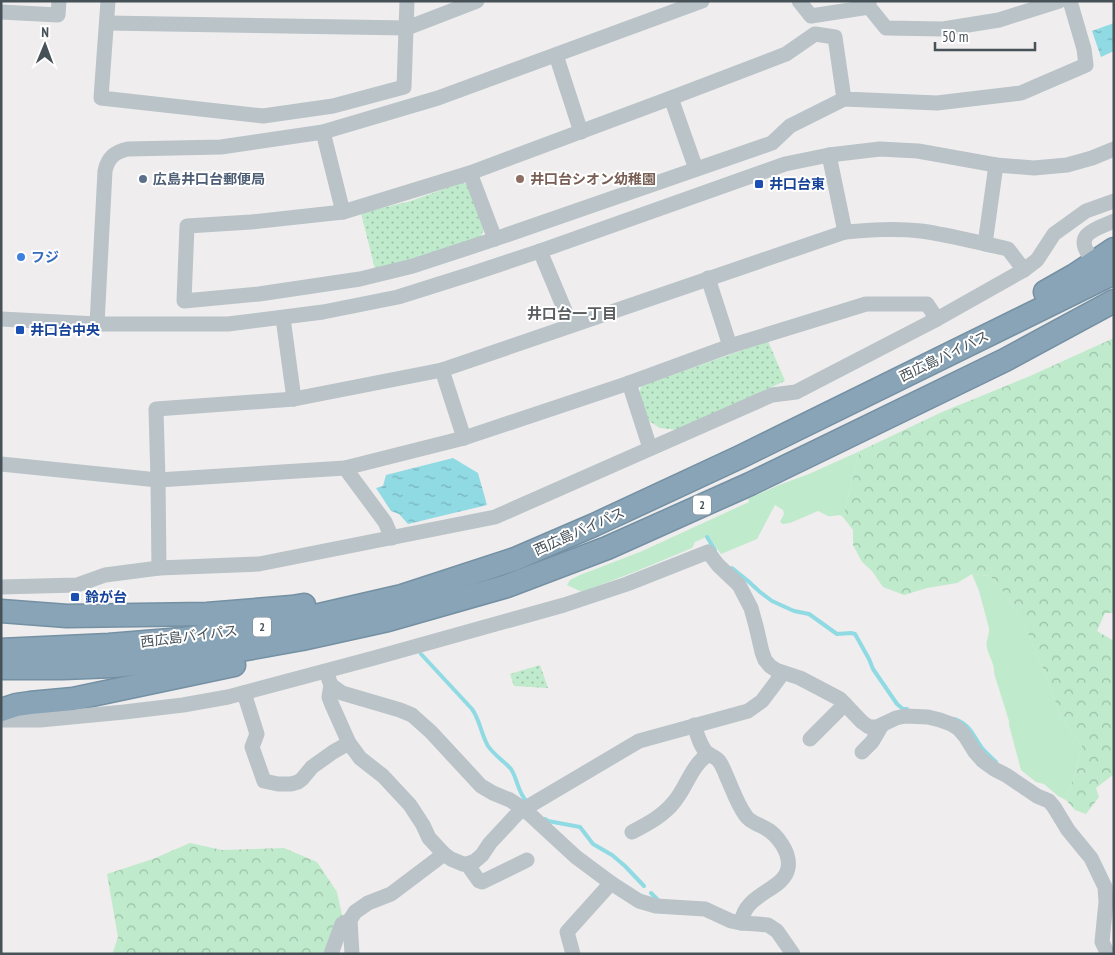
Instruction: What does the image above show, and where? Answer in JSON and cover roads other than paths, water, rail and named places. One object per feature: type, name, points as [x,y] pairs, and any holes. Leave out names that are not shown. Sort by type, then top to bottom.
[{"type":"highway","points":[[896,380],[968,334],[1075,275],[1114,249]]},
{"type":"highway","name":"西広島バイパス","points":[[1,650],[110,645],[182,639],[259,627],[402,596],[515,559],[594,525],[740,457],[1114,273]]},
{"type":"highway","name":"西広島バイパス","points":[[1,668],[114,666],[213,655],[302,639],[388,620],[506,586],[607,548],[750,484],[1005,360],[1114,301]]},
{"type":"highway","points":[[1005,360],[1037,351],[1114,318]]},
{"type":"highway","points":[[1,611],[67,616],[198,614],[292,607],[515,559]]},
{"type":"highway","points":[[1,710],[23,704],[73,699],[286,654],[388,620]]},
{"type":"street","points":[[1,12],[58,15],[59,1]]},
{"type":"street","points":[[108,1],[108,23],[101,98],[263,116],[333,106],[404,86],[407,1]]},
{"type":"street","points":[[108,23],[407,28],[476,1]]},
{"type":"street","points":[[98,324],[106,170],[108,160],[122,150],[221,147],[323,132],[438,98],[702,1]]},
{"type":"street","points":[[799,1],[811,16],[869,4],[886,28],[943,29],[999,20],[1059,1]]},
{"type":"street","points":[[844,99],[835,37],[815,34],[786,54],[581,132],[470,173],[343,212],[251,222],[187,226],[184,301],[259,294],[360,280],[413,266],[772,143],[790,126],[844,99],[937,103],[1021,93],[1086,65],[1084,49],[1070,1]]},
{"type":"street","points":[[556,55],[581,132]]},
{"type":"street","points":[[670,98],[696,169]]},
{"type":"street","points":[[323,132],[343,212]]},
{"type":"street","points":[[1,319],[98,324],[228,324],[323,312],[398,297],[540,250],[785,164],[829,155],[880,149],[918,151],[996,165],[1034,168],[1067,165],[1114,150]]},
{"type":"street","points":[[829,155],[845,232]]},
{"type":"street","points":[[985,244],[996,165]]},
{"type":"street","points":[[470,173],[495,239]]},
{"type":"street","points":[[1,586],[77,585],[105,575],[159,568],[258,564],[495,517],[772,395],[796,392],[938,319],[1024,270],[1037,260],[1054,234],[1086,211],[1114,201]]},
{"type":"street","points":[[1090,255],[1084,248],[1083,242],[1085,237],[1089,233],[1114,221]]},
{"type":"street","points":[[159,568],[156,409],[294,400],[442,370],[845,232],[886,229],[921,231],[985,244],[1008,249],[1024,270]]},
{"type":"street","points":[[540,250],[571,326]]},
{"type":"street","points":[[708,278],[730,346]]},
{"type":"street","points":[[1,464],[158,480],[345,468],[464,438],[629,383],[730,346],[866,304],[927,304],[938,319]]},
{"type":"street","points":[[283,318],[294,400]]},
{"type":"street","points":[[442,370],[464,438]]},
{"type":"street","points":[[629,383],[650,448]]},
{"type":"street","points":[[345,468],[385,522],[392,538]]},
{"type":"street","points":[[1,720],[40,720],[183,705],[329,678],[564,605],[627,584],[708,552],[739,585],[751,608],[762,652],[770,666],[783,674],[800,678],[832,695],[845,704],[865,725],[873,728],[905,716],[940,720],[951,724],[959,729],[983,761],[1037,796],[1048,801],[1054,807],[1068,830],[1091,858],[1105,887],[1106,902],[1102,942],[1108,954]]},
{"type":"street","points":[[329,678],[329,696],[332,705],[349,743],[360,758],[383,776],[410,805],[429,838],[444,854],[458,862],[467,864],[476,861],[517,814],[528,807],[639,741],[743,713],[753,708],[766,696],[783,674]]},
{"type":"street","points":[[329,678],[342,693],[400,710],[412,716],[432,732],[481,786],[528,807],[576,857],[639,902],[666,907],[705,909],[731,921],[768,925],[780,936],[793,954]]},
{"type":"street","points":[[244,693],[257,734],[252,747],[264,781],[291,784],[298,782],[312,767],[349,743]]},
{"type":"street","points":[[810,739],[845,704]]},
{"type":"street","points":[[862,752],[872,742],[882,725]]},
{"type":"street","points":[[694,726],[704,750],[720,761],[748,820],[766,828],[772,833],[782,846],[788,859],[788,872],[777,884],[747,906],[742,914],[741,923]]},
{"type":"street","points":[[632,832],[658,817],[675,802],[701,759],[709,754]]},
{"type":"street","points":[[352,954],[350,920],[354,912],[391,894],[444,854]]},
{"type":"street","points":[[467,864],[479,881],[482,882],[526,860]]},
{"type":"street","points":[[574,954],[567,932],[611,883]]},
{"type":"street","points":[[331,954],[342,924],[350,920]]},
{"type":"water","points":[[1114,23],[1114,51],[1101,57],[1092,31]]},
{"type":"water","points":[[453,458],[478,473],[487,505],[408,524],[399,514],[391,511],[376,488],[383,486],[386,475]]},
{"type":"waterway","points":[[707,537],[715,550]]},
{"type":"waterway","points":[[732,568],[772,601],[794,611],[809,614],[837,634],[855,634],[873,669],[897,704],[903,709],[907,709]]},
{"type":"waterway","points":[[421,654],[472,709],[488,746],[511,769],[521,794],[527,802]]},
{"type":"waterway","points":[[955,719],[965,724],[982,748],[996,762]]},
{"type":"waterway","points":[[545,819],[580,827],[593,844],[612,855],[644,886]]},
{"type":"waterway","points":[[651,893],[658,900]]},
{"type":"place","name":"広島井口台郵便局","points":[[143,179]]},
{"type":"place","name":"井口台シオン幼稚園","points":[[520,179]]},
{"type":"place","name":"井口台東","points":[[759,184]]},
{"type":"place","name":"フジ","points":[[21,257]]},
{"type":"place","name":"井口台中央","points":[[20,330]]},
{"type":"place","name":"鈴が台","points":[[75,597]]},
{"type":"district","name":"井口台一丁目","points":[[572,314]]}]
